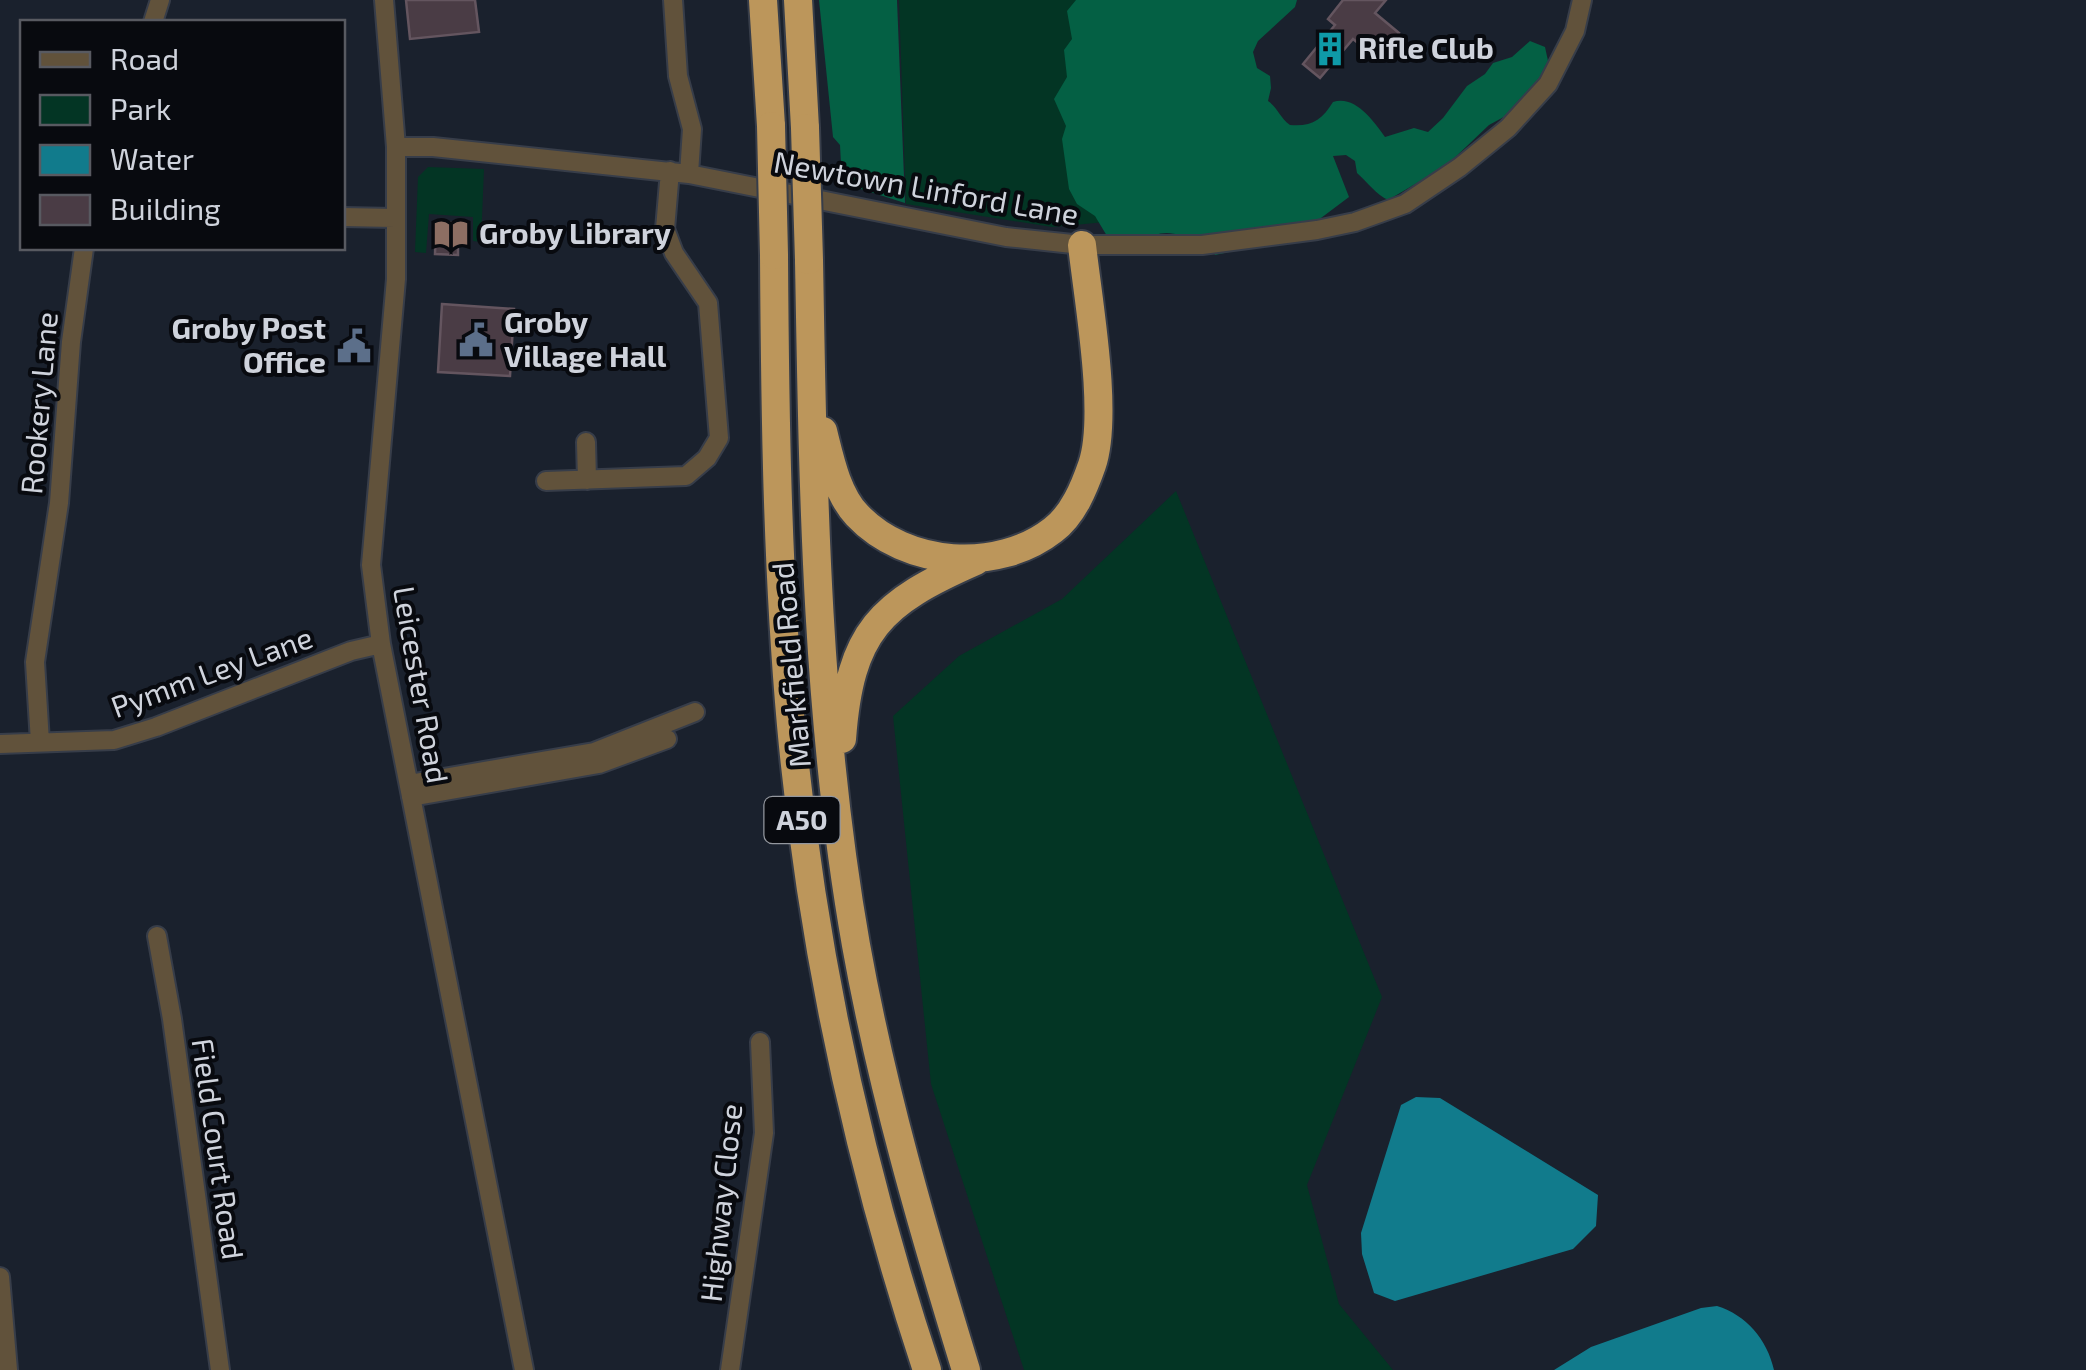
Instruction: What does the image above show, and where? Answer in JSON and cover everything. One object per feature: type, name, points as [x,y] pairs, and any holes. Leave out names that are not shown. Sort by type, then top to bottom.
[{"type":"highway","name":"Markfield Road","points":[[763,0],[782,593],[791,727],[828,992],[880,1218],[928,1370]]},
{"type":"highway","name":"Markfield Road","points":[[798,0],[809,260],[815,572],[837,804],[856,944],[884,1076],[917,1211],[966,1370]]},
{"type":"highway","points":[[812,388],[835,475],[856,514],[903,548],[949,557],[1008,554],[1056,528],[1076,502],[1093,461],[1098,405],[1082,245]]},
{"type":"highway","points":[[837,804],[849,675],[866,642],[881,618],[905,596],[982,558]]},
{"type":"street","name":"Leicester Road","points":[[384,0],[396,146],[396,279],[371,565],[380,644],[524,1370]]},
{"type":"street","points":[[546,481],[686,476],[707,458],[719,438],[708,303],[674,252],[665,228],[692,129],[678,76],[673,0]]},
{"type":"street","name":"Newtown Linford Lane","points":[[396,146],[679,172],[1006,237],[1082,245],[1202,245],[1317,230],[1355,222],[1404,204],[1508,128],[1548,84],[1575,30],[1582,0]]},
{"type":"street","points":[[345,217],[395,218]]},
{"type":"street","name":"Rookery Lane","points":[[40,742],[36,662],[59,503],[84,250]]},
{"type":"street","points":[[586,442],[588,480]]},
{"type":"street","name":"Pymm Ley Lane","points":[[0,744],[114,740],[351,651],[380,644]]},
{"type":"street","points":[[410,790],[594,752],[696,712]]},
{"type":"street","points":[[410,790],[599,764],[666,740]]},
{"type":"street","name":"Field Court Road","points":[[157,936],[220,1370]]},
{"type":"street","name":"Highway Close","points":[[730,1370],[764,1133],[760,1042]]},
{"type":"street","points":[[0,1278],[8,1370]]},
{"type":"green space","points":[[819,0],[897,0],[905,203],[842,183],[840,145],[833,137]]},
{"type":"green space","points":[[899,0],[1089,0],[1106,222],[1052,227],[906,204]]},
{"type":"green space","points":[[1076,0],[1297,0],[1295,7],[1258,41],[1253,52],[1257,68],[1270,76],[1268,101],[1290,125],[1315,121],[1333,102],[1341,101],[1363,110],[1385,137],[1414,128],[1428,132],[1467,86],[1493,63],[1512,57],[1530,41],[1545,47],[1550,70],[1541,75],[1511,113],[1489,125],[1446,166],[1388,200],[1357,173],[1355,161],[1346,155],[1333,156],[1349,197],[1313,224],[1285,225],[1272,243],[1215,255],[1205,237],[1164,233],[1137,246],[1107,236],[1095,216],[1077,204],[1069,189],[1062,139],[1066,126],[1054,99],[1067,77],[1064,50],[1072,39],[1067,11]]},
{"type":"green space","points":[[428,167],[484,169],[481,242],[473,241],[473,217],[429,214],[426,253],[415,252],[418,177]]},
{"type":"green space","points":[[1176,491],[1382,997],[1307,1185],[1339,1304],[1393,1370],[1024,1370],[931,1084],[893,716],[959,656],[1062,599]]},
{"type":"water","points":[[1416,1097],[1440,1098],[1598,1195],[1596,1226],[1573,1249],[1395,1301],[1374,1293],[1362,1254],[1361,1233],[1401,1105]]},
{"type":"water","points":[[1717,1306],[1737,1315],[1754,1330],[1774,1370],[1554,1370],[1591,1347],[1701,1308]]},
{"type":"building","points":[[406,0],[475,0],[479,32],[410,39]]},
{"type":"building","name":"Rifle Club","points":[[1343,0],[1386,0],[1375,13],[1399,33],[1378,59],[1353,39],[1320,78],[1303,64],[1335,25],[1328,19]]},
{"type":"building","name":"Groby Library","points":[[436,222],[468,223],[467,245],[458,245],[458,255],[435,254]]},
{"type":"building","name":"Groby Village Hall","points":[[442,304],[514,309],[510,376],[438,372]]},
{"type":"place","name":"Rifle Club","points":[[1330,49]]},
{"type":"place","name":"Groby Library","points":[[451,234]]},
{"type":"place","name":"Groby Village Hall","points":[[476,340]]},
{"type":"place","name":"Groby Post Office","points":[[354,346]]}]
